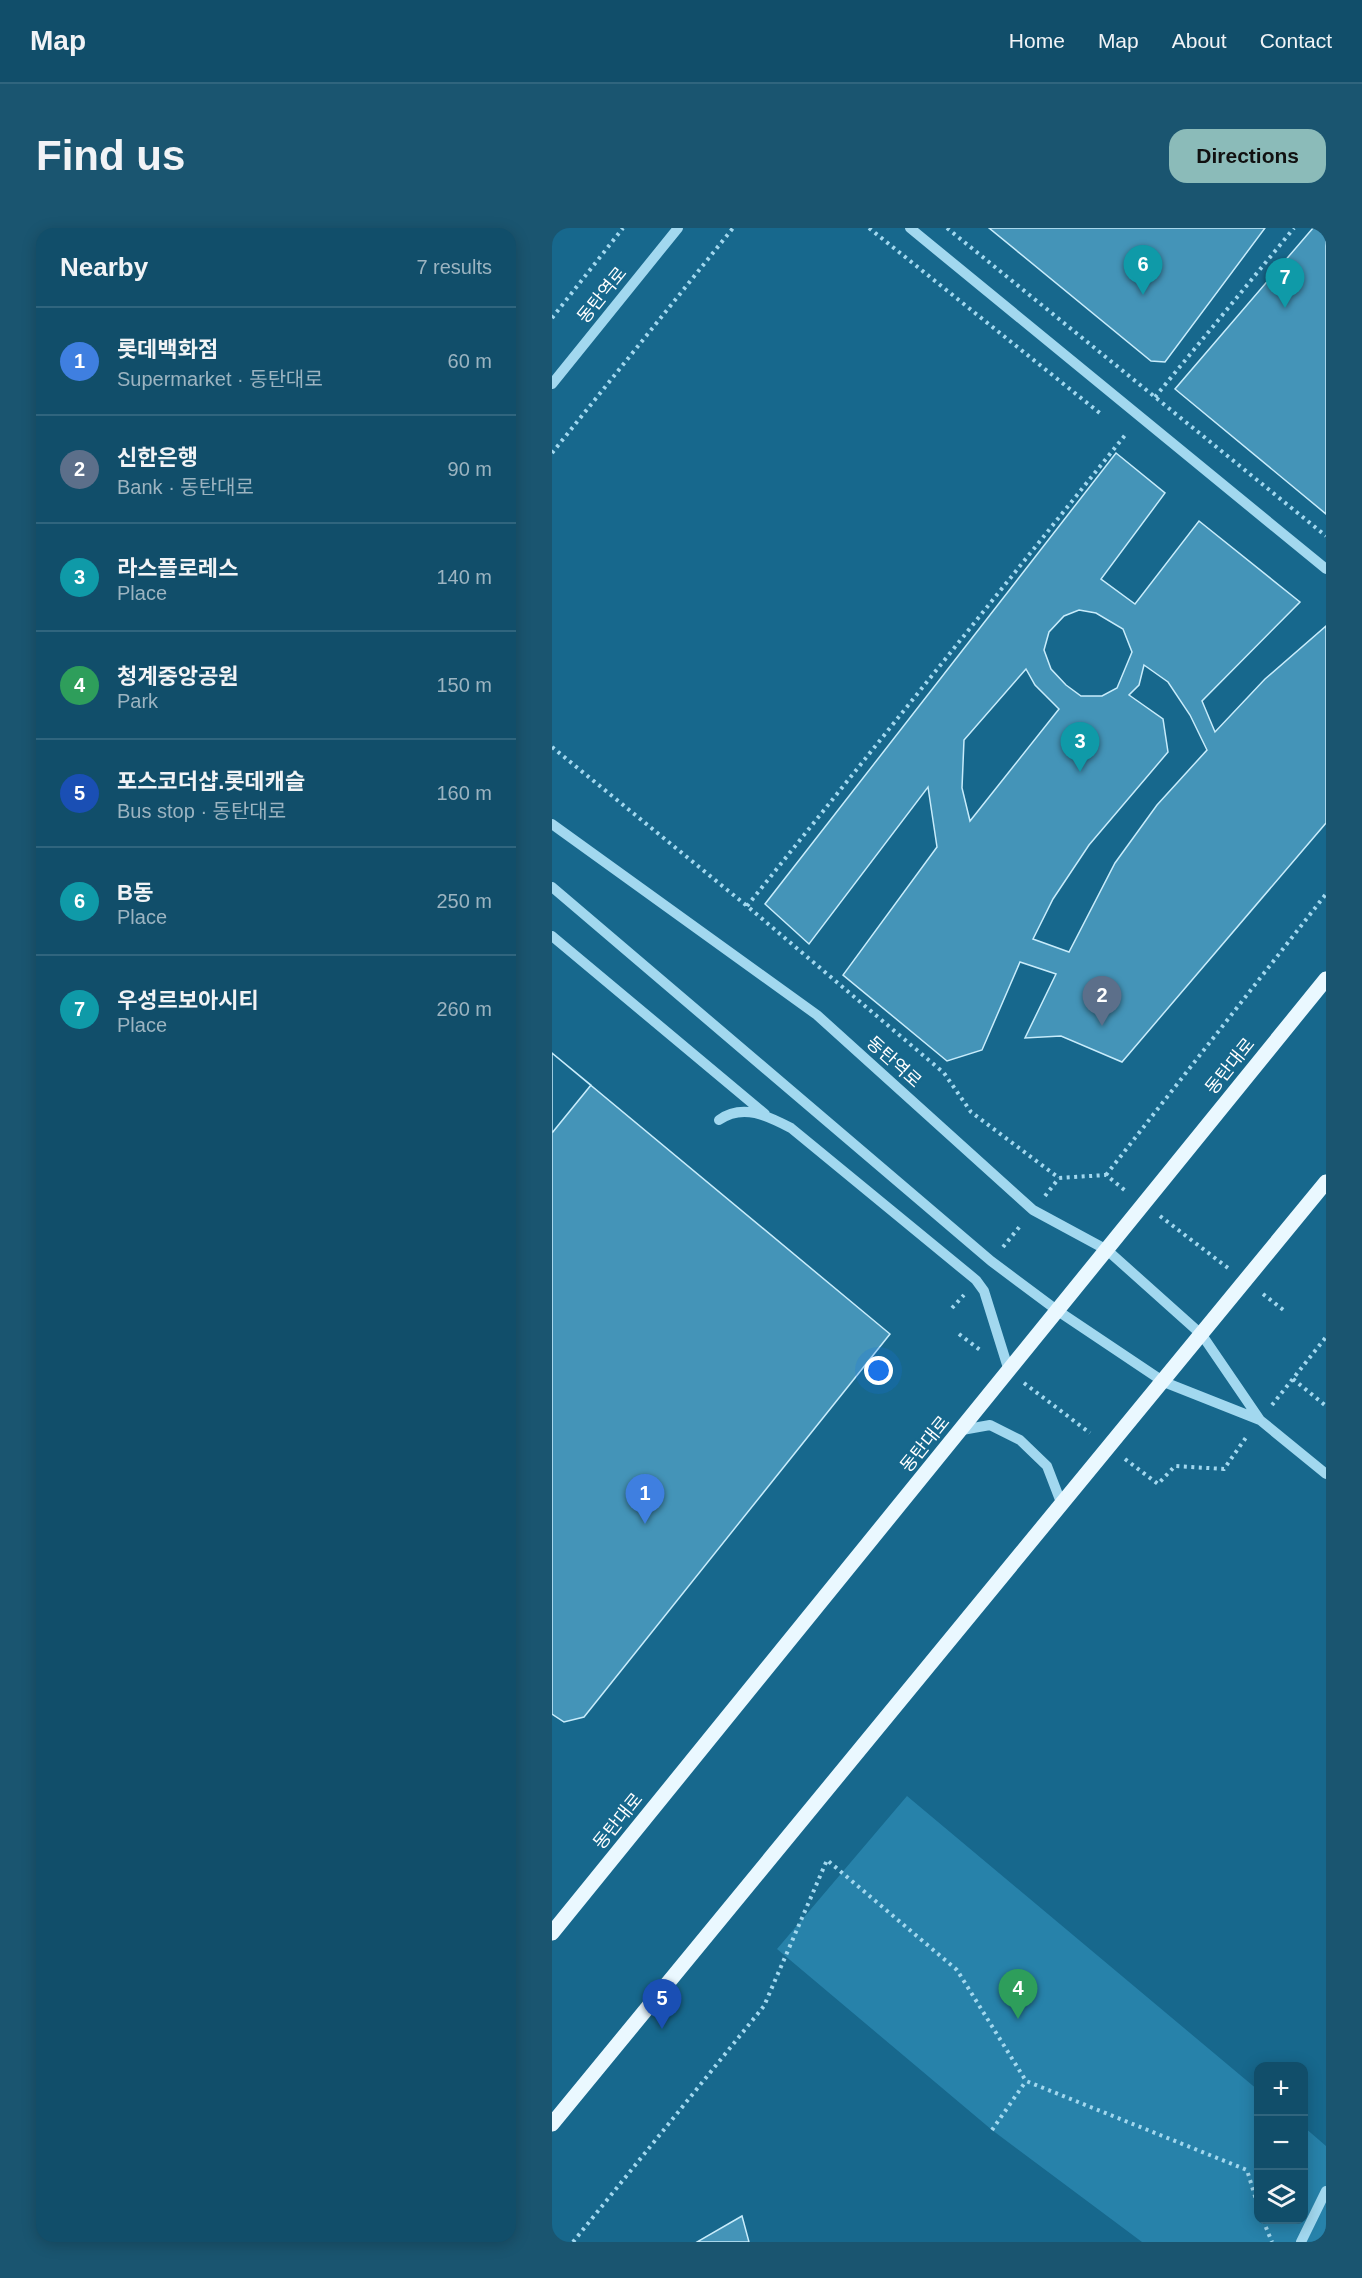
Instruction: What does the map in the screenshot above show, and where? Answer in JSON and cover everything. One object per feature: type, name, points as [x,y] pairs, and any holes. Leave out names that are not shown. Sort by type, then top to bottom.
[{"type":"main road","name":"동탄대로","points":[[552,1933],[1326,979]]},
{"type":"main road","points":[[552,2124],[1164,1382],[1326,1182]]},
{"type":"street","name":"동탄역로","points":[[552,384],[678,228]]},
{"type":"street","points":[[910,228],[1326,569]]},
{"type":"street","name":"동탄역로","points":[[552,824],[817,1015],[1033,1210],[1107,1250],[1202,1335],[1260,1420]]},
{"type":"street","points":[[552,887],[991,1262],[1058,1311],[1164,1382],[1260,1420],[1326,1474]]},
{"type":"street","points":[[552,936],[765,1114],[791,1128],[976,1280],[984,1291],[1009,1371]]},
{"type":"street","points":[[719,1120],[727,1114],[742,1112],[765,1114]]},
{"type":"street","points":[[962,1430],[990,1425],[1020,1440],[1047,1466],[1062,1505]]},
{"type":"street","points":[[1301,2242],[1326,2191]]},
{"type":"path","points":[[552,318],[623,228]]},
{"type":"path","points":[[552,453],[733,228]]},
{"type":"path","points":[[947,228],[1326,536]]},
{"type":"path","points":[[1155,397],[1294,228]]},
{"type":"path","points":[[747,906],[1126,434]]},
{"type":"path","points":[[552,747],[747,906],[944,1073],[970,1112],[1059,1178],[1106,1175],[1326,894]]},
{"type":"path","points":[[1049,1191],[1059,1178]]},
{"type":"path","points":[[1143,1204],[1286,1312]]},
{"type":"path","points":[[952,1308],[961,1298]]},
{"type":"path","points":[[959,1334],[1158,1484],[1175,1466],[1224,1468],[1233,1454]]},
{"type":"path","points":[[1326,1337],[1293,1379],[1326,1406]]},
{"type":"path","points":[[573,2242],[764,2006],[826,1860],[957,1970],[1026,2081],[1247,2170],[1254,2193]]},
{"type":"path","points":[[992,2130],[1026,2081]]},
{"type":"path","points":[[1265,2224],[1272,2242]]},
{"type":"shaded area","points":[[907,1796],[1254,2087],[1254,2224],[1308,2224],[1308,2130],[1326,2146],[1326,2242],[1142,2242],[992,2130],[777,1949]]},
{"type":"building","points":[[989,228],[1265,228],[1165,362],[1151,361]]},
{"type":"building","points":[[1313,228],[1326,228],[1326,514],[1175,389]]},
{"type":"building","points":[[1116,453],[1165,493],[1101,579],[1135,604],[1199,521],[1300,602],[1202,701],[1215,732],[1265,679],[1326,626],[1326,823],[1122,1062],[1061,1036],[1025,1038],[1056,974],[1020,962],[982,1050],[947,1061],[843,975],[937,847],[928,787],[809,944],[765,904]],"holes":[[[1079,610],[1096,613],[1123,629],[1132,652],[1117,688],[1102,696],[1081,696],[1066,685],[1051,669],[1044,650],[1049,632],[1064,616]],[[1144,665],[1168,682],[1190,715],[1207,750],[1157,805],[1115,863],[1069,952],[1033,939],[1053,899],[1089,845],[1168,752],[1163,719],[1129,695],[1139,685]],[[1026,669],[1035,685],[1059,709],[970,821],[962,788],[964,740]]]},
{"type":"building","points":[[552,1053],[890,1334],[584,1717],[564,1722],[552,1714]]},
{"type":"building","points":[[552,1053],[591,1085],[552,1133]]},
{"type":"building","points":[[742,2216],[749,2242],[697,2242]]},
{"type":"place","name":"B동","points":[[1143,295]]},
{"type":"place","name":"우성르보아시티","points":[[1285,308]]},
{"type":"place","name":"라스플로레스","points":[[1080,772]]},
{"type":"place","name":"신한은행","points":[[1102,1026]]},
{"type":"place","name":"롯데백화점","points":[[645,1524]]},
{"type":"place","name":"청계중앙공원","points":[[1018,2019]]},
{"type":"place","name":"포스코더샵.롯데캐슬","points":[[662,2029]]}]
